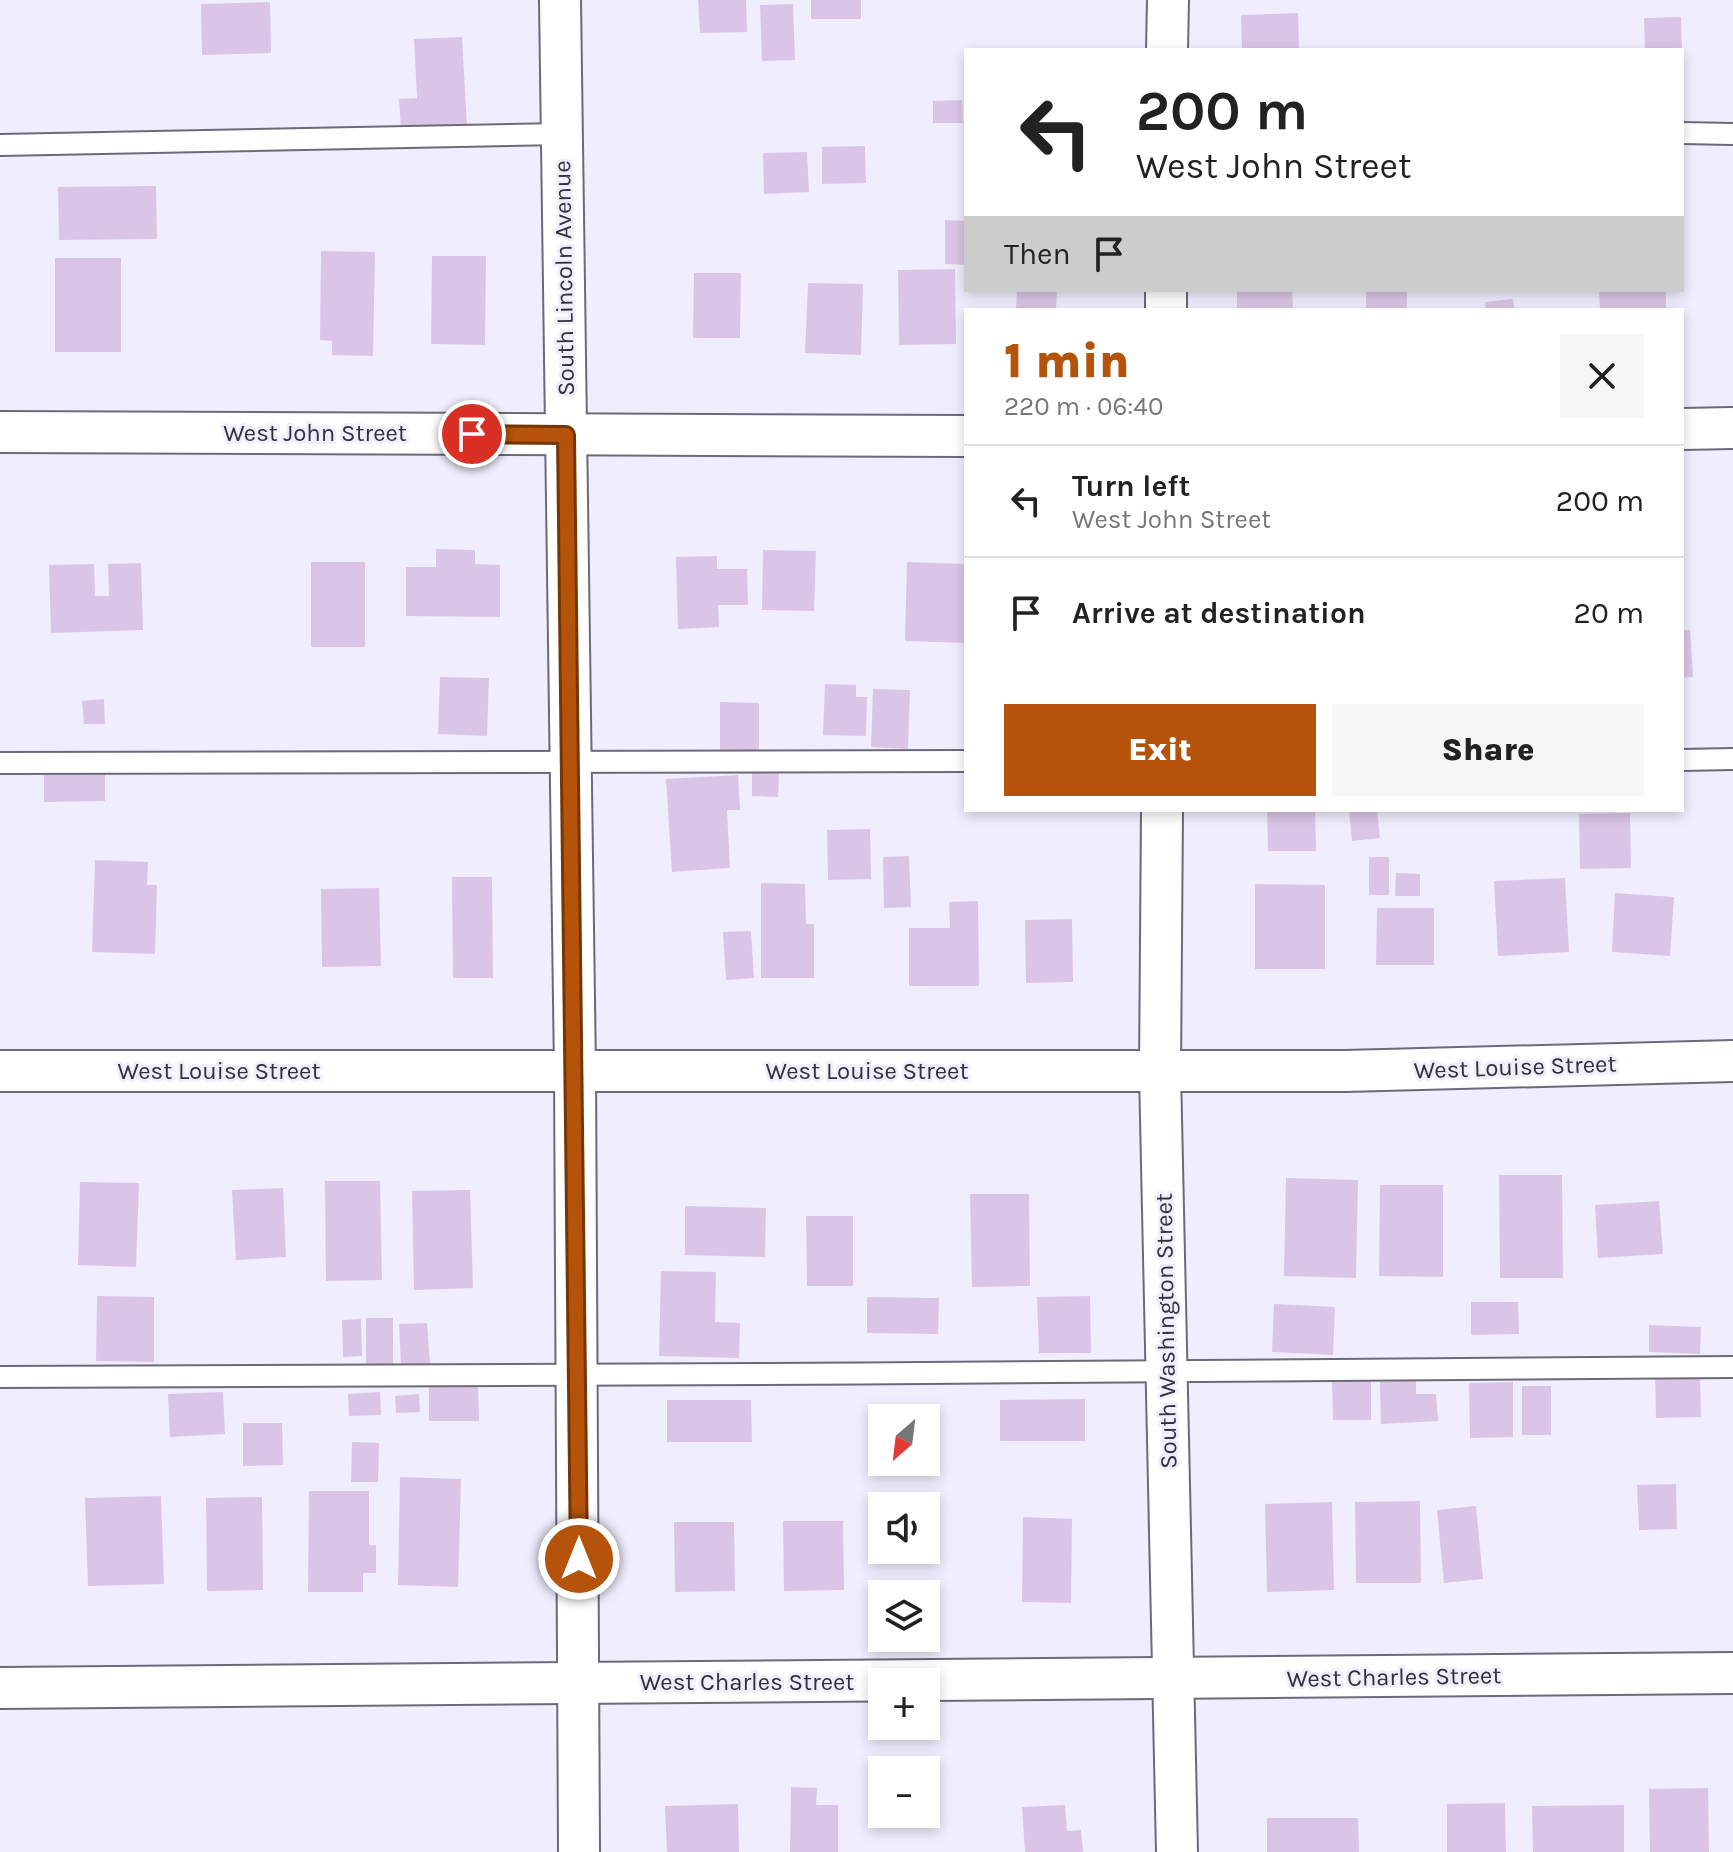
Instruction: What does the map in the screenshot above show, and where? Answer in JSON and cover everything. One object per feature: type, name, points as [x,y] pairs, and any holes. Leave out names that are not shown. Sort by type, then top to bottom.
[{"type":"street","name":"South Lincoln Avenue","points":[[560,0],[575,1071],[579,1852]]},
{"type":"street","points":[[1167,48],[1168,0]]},
{"type":"street","points":[[1684,429],[1733,428]]},
{"type":"street","name":"West John Street","points":[[0,432],[964,436]]},
{"type":"street","name":"South Washington Street","points":[[1162,812],[1160,1072],[1177,1852]]},
{"type":"street","name":"West Louise Street","points":[[0,1071],[1345,1071],[1733,1061]]},
{"type":"street","name":"West Charles Street","points":[[0,1688],[1733,1673]]},
{"type":"lane","points":[[1684,133],[1733,134]]},
{"type":"lane","points":[[0,145],[562,134]]},
{"type":"lane","points":[[1684,760],[1733,759]]},
{"type":"lane","points":[[0,763],[964,761]]},
{"type":"lane","points":[[0,1377],[577,1373],[1167,1375],[1733,1367]]},
{"type":"building","points":[[698,0],[746,0],[747,32],[700,33]]},
{"type":"building","points":[[811,0],[861,0],[861,19],[811,19]]},
{"type":"building","points":[[270,2],[271,53],[202,55],[201,4]]},
{"type":"building","points":[[793,4],[795,60],[762,61],[760,5]]},
{"type":"building","points":[[1298,13],[1299,48],[1242,48],[1241,15]]},
{"type":"building","points":[[1681,17],[1682,48],[1645,48],[1644,18]]},
{"type":"building","points":[[462,37],[467,126],[401,129],[399,99],[417,98],[414,39]]},
{"type":"building","points":[[962,100],[963,123],[933,123],[933,101]]},
{"type":"building","points":[[865,146],[866,183],[822,184],[822,147]]},
{"type":"building","points":[[807,152],[809,192],[764,194],[763,153]]},
{"type":"building","points":[[156,186],[157,239],[59,240],[58,187]]},
{"type":"building","points":[[945,220],[964,221],[964,265],[945,264]]},
{"type":"building","points":[[321,251],[375,252],[373,356],[332,355],[332,341],[320,340]]},
{"type":"building","points":[[432,256],[486,256],[485,345],[431,344]]},
{"type":"building","points":[[55,258],[121,258],[121,352],[55,352]]},
{"type":"building","points":[[955,269],[956,344],[899,345],[898,270]]},
{"type":"building","points":[[694,273],[741,273],[740,338],[693,338]]},
{"type":"building","points":[[808,283],[863,284],[861,355],[805,353]]},
{"type":"building","points":[[1017,292],[1057,292],[1056,308],[1016,308]]},
{"type":"building","points":[[1237,292],[1292,292],[1293,308],[1237,308]]},
{"type":"building","points":[[1366,292],[1407,292],[1407,308],[1366,308]]},
{"type":"building","points":[[1599,292],[1666,292],[1666,308],[1600,308]]},
{"type":"building","points":[[1513,299],[1515,308],[1486,308],[1485,302]]},
{"type":"building","points":[[436,549],[475,550],[475,564],[500,565],[500,617],[406,616],[406,567],[436,567]]},
{"type":"building","points":[[763,550],[816,551],[814,611],[762,610]]},
{"type":"building","points":[[717,556],[717,569],[747,569],[748,605],[718,605],[719,627],[678,629],[676,557]]},
{"type":"building","points":[[311,562],[365,562],[365,647],[311,647]]},
{"type":"building","points":[[907,562],[964,564],[964,643],[905,641]]},
{"type":"building","points":[[141,563],[143,630],[51,633],[49,565],[94,564],[95,596],[109,596],[108,564]]},
{"type":"building","points":[[1684,630],[1690,630],[1693,677],[1684,678]]},
{"type":"building","points":[[440,677],[489,678],[487,736],[438,734]]},
{"type":"building","points":[[825,684],[856,685],[856,697],[867,697],[866,736],[823,735]]},
{"type":"building","points":[[873,689],[910,690],[908,749],[871,747]]},
{"type":"building","points":[[104,699],[105,724],[84,724],[82,701]]},
{"type":"building","points":[[720,702],[759,703],[759,751],[720,751]]},
{"type":"building","points":[[105,772],[105,801],[44,802],[44,773]]},
{"type":"building","points":[[752,772],[779,773],[778,797],[752,796]]},
{"type":"building","points":[[738,775],[740,810],[727,810],[730,868],[672,872],[666,779]]},
{"type":"building","points":[[1267,812],[1315,812],[1316,851],[1268,851]]},
{"type":"building","points":[[1349,812],[1377,812],[1380,838],[1352,841]]},
{"type":"building","points":[[1630,813],[1631,868],[1580,869],[1579,814]]},
{"type":"building","points":[[870,829],[871,879],[828,880],[827,830]]},
{"type":"building","points":[[909,856],[911,907],[884,908],[883,857]]},
{"type":"building","points":[[1369,857],[1389,857],[1389,895],[1369,895]]},
{"type":"building","points":[[95,860],[148,862],[147,885],[157,885],[155,954],[92,952]]},
{"type":"building","points":[[1396,873],[1420,874],[1420,896],[1395,896]]},
{"type":"building","points":[[452,877],[492,877],[493,978],[453,978]]},
{"type":"building","points":[[1565,878],[1569,952],[1498,956],[1494,881]]},
{"type":"building","points":[[761,883],[805,884],[806,924],[814,924],[814,978],[761,978]]},
{"type":"building","points":[[1255,884],[1325,885],[1325,969],[1255,969]]},
{"type":"building","points":[[379,888],[381,966],[322,967],[321,889]]},
{"type":"building","points":[[1615,893],[1674,897],[1670,956],[1612,952]]},
{"type":"building","points":[[978,901],[979,986],[909,986],[909,928],[950,928],[949,902]]},
{"type":"building","points":[[1377,908],[1434,908],[1434,965],[1376,965]]},
{"type":"building","points":[[1072,919],[1073,982],[1026,983],[1025,920]]},
{"type":"building","points":[[751,931],[754,978],[726,980],[723,932]]},
{"type":"building","points":[[1499,1175],[1562,1175],[1563,1278],[1500,1278]]},
{"type":"building","points":[[1286,1178],[1358,1180],[1356,1278],[1284,1276]]},
{"type":"building","points":[[325,1181],[380,1181],[382,1280],[326,1281]]},
{"type":"building","points":[[80,1182],[139,1183],[136,1267],[78,1265]]},
{"type":"building","points":[[1380,1185],[1443,1185],[1443,1277],[1379,1276]]},
{"type":"building","points":[[283,1188],[286,1257],[236,1260],[232,1190]]},
{"type":"building","points":[[470,1190],[473,1288],[414,1290],[412,1191]]},
{"type":"building","points":[[970,1194],[1029,1194],[1030,1286],[972,1287]]},
{"type":"building","points":[[1659,1201],[1663,1254],[1598,1258],[1595,1205]]},
{"type":"building","points":[[685,1206],[766,1208],[765,1257],[685,1255]]},
{"type":"building","points":[[806,1216],[853,1216],[853,1286],[807,1286]]},
{"type":"building","points":[[661,1271],[716,1272],[715,1322],[740,1323],[739,1358],[659,1356]]},
{"type":"building","points":[[97,1296],[154,1297],[154,1362],[96,1361]]},
{"type":"building","points":[[1090,1296],[1091,1353],[1039,1353],[1037,1297]]},
{"type":"building","points":[[867,1297],[939,1298],[938,1334],[867,1333]]},
{"type":"building","points":[[1471,1302],[1518,1302],[1519,1334],[1471,1335]]},
{"type":"building","points":[[1274,1304],[1335,1307],[1333,1355],[1272,1352]]},
{"type":"building","points":[[366,1318],[393,1318],[393,1366],[366,1366]]},
{"type":"building","points":[[361,1319],[362,1356],[343,1357],[342,1320]]},
{"type":"building","points":[[427,1323],[430,1364],[401,1366],[399,1324]]},
{"type":"building","points":[[1649,1325],[1701,1327],[1700,1354],[1649,1352]]},
{"type":"building","points":[[1700,1374],[1701,1417],[1656,1418],[1655,1375]]},
{"type":"building","points":[[1332,1379],[1371,1379],[1371,1420],[1333,1420]]},
{"type":"building","points":[[1416,1380],[1416,1394],[1436,1394],[1438,1421],[1381,1424],[1380,1382]]},
{"type":"building","points":[[1513,1382],[1513,1437],[1470,1438],[1469,1383]]},
{"type":"building","points":[[429,1386],[478,1387],[479,1421],[429,1421]]},
{"type":"building","points":[[1522,1386],[1551,1386],[1551,1435],[1522,1435]]},
{"type":"building","points":[[223,1392],[225,1434],[170,1437],[168,1394]]},
{"type":"building","points":[[380,1392],[381,1415],[349,1416],[348,1394]]},
{"type":"building","points":[[419,1394],[420,1412],[396,1413],[395,1396]]},
{"type":"building","points":[[1085,1399],[1085,1441],[1000,1441],[1000,1400]]},
{"type":"building","points":[[667,1400],[751,1400],[752,1442],[667,1442]]},
{"type":"building","points":[[243,1423],[282,1423],[283,1465],[243,1466]]},
{"type":"building","points":[[352,1442],[379,1443],[378,1482],[351,1482]]},
{"type":"building","points":[[400,1477],[461,1479],[458,1587],[398,1585]]},
{"type":"building","points":[[1676,1484],[1677,1529],[1639,1530],[1637,1485]]},
{"type":"building","points":[[309,1491],[369,1491],[369,1545],[376,1545],[376,1573],[363,1573],[363,1592],[308,1592]]},
{"type":"building","points":[[161,1496],[164,1584],[88,1586],[85,1498]]},
{"type":"building","points":[[262,1497],[263,1590],[207,1591],[206,1498]]},
{"type":"building","points":[[1420,1501],[1421,1583],[1356,1583],[1355,1502]]},
{"type":"building","points":[[1332,1502],[1334,1590],[1267,1592],[1265,1504]]},
{"type":"building","points":[[1476,1506],[1483,1579],[1444,1583],[1437,1510]]},
{"type":"building","points":[[1023,1517],[1072,1519],[1071,1603],[1022,1602]]},
{"type":"building","points":[[783,1521],[843,1521],[844,1590],[784,1591]]},
{"type":"building","points":[[674,1522],[734,1522],[735,1591],[675,1592]]},
{"type":"building","points":[[791,1787],[817,1788],[816,1805],[838,1805],[838,1852],[790,1852]]},
{"type":"building","points":[[1708,1788],[1709,1852],[1650,1852],[1649,1789]]},
{"type":"building","points":[[1505,1803],[1506,1852],[1447,1852],[1447,1804]]},
{"type":"building","points":[[738,1804],[739,1852],[667,1852],[665,1806]]},
{"type":"building","points":[[1065,1805],[1067,1831],[1081,1830],[1083,1852],[1025,1852],[1022,1807]]},
{"type":"building","points":[[1624,1805],[1624,1852],[1533,1852],[1532,1806]]},
{"type":"building","points":[[1267,1818],[1358,1818],[1359,1852],[1267,1852]]},
{"type":"route","points":[[472,434],[566,435],[579,1559]]}]
